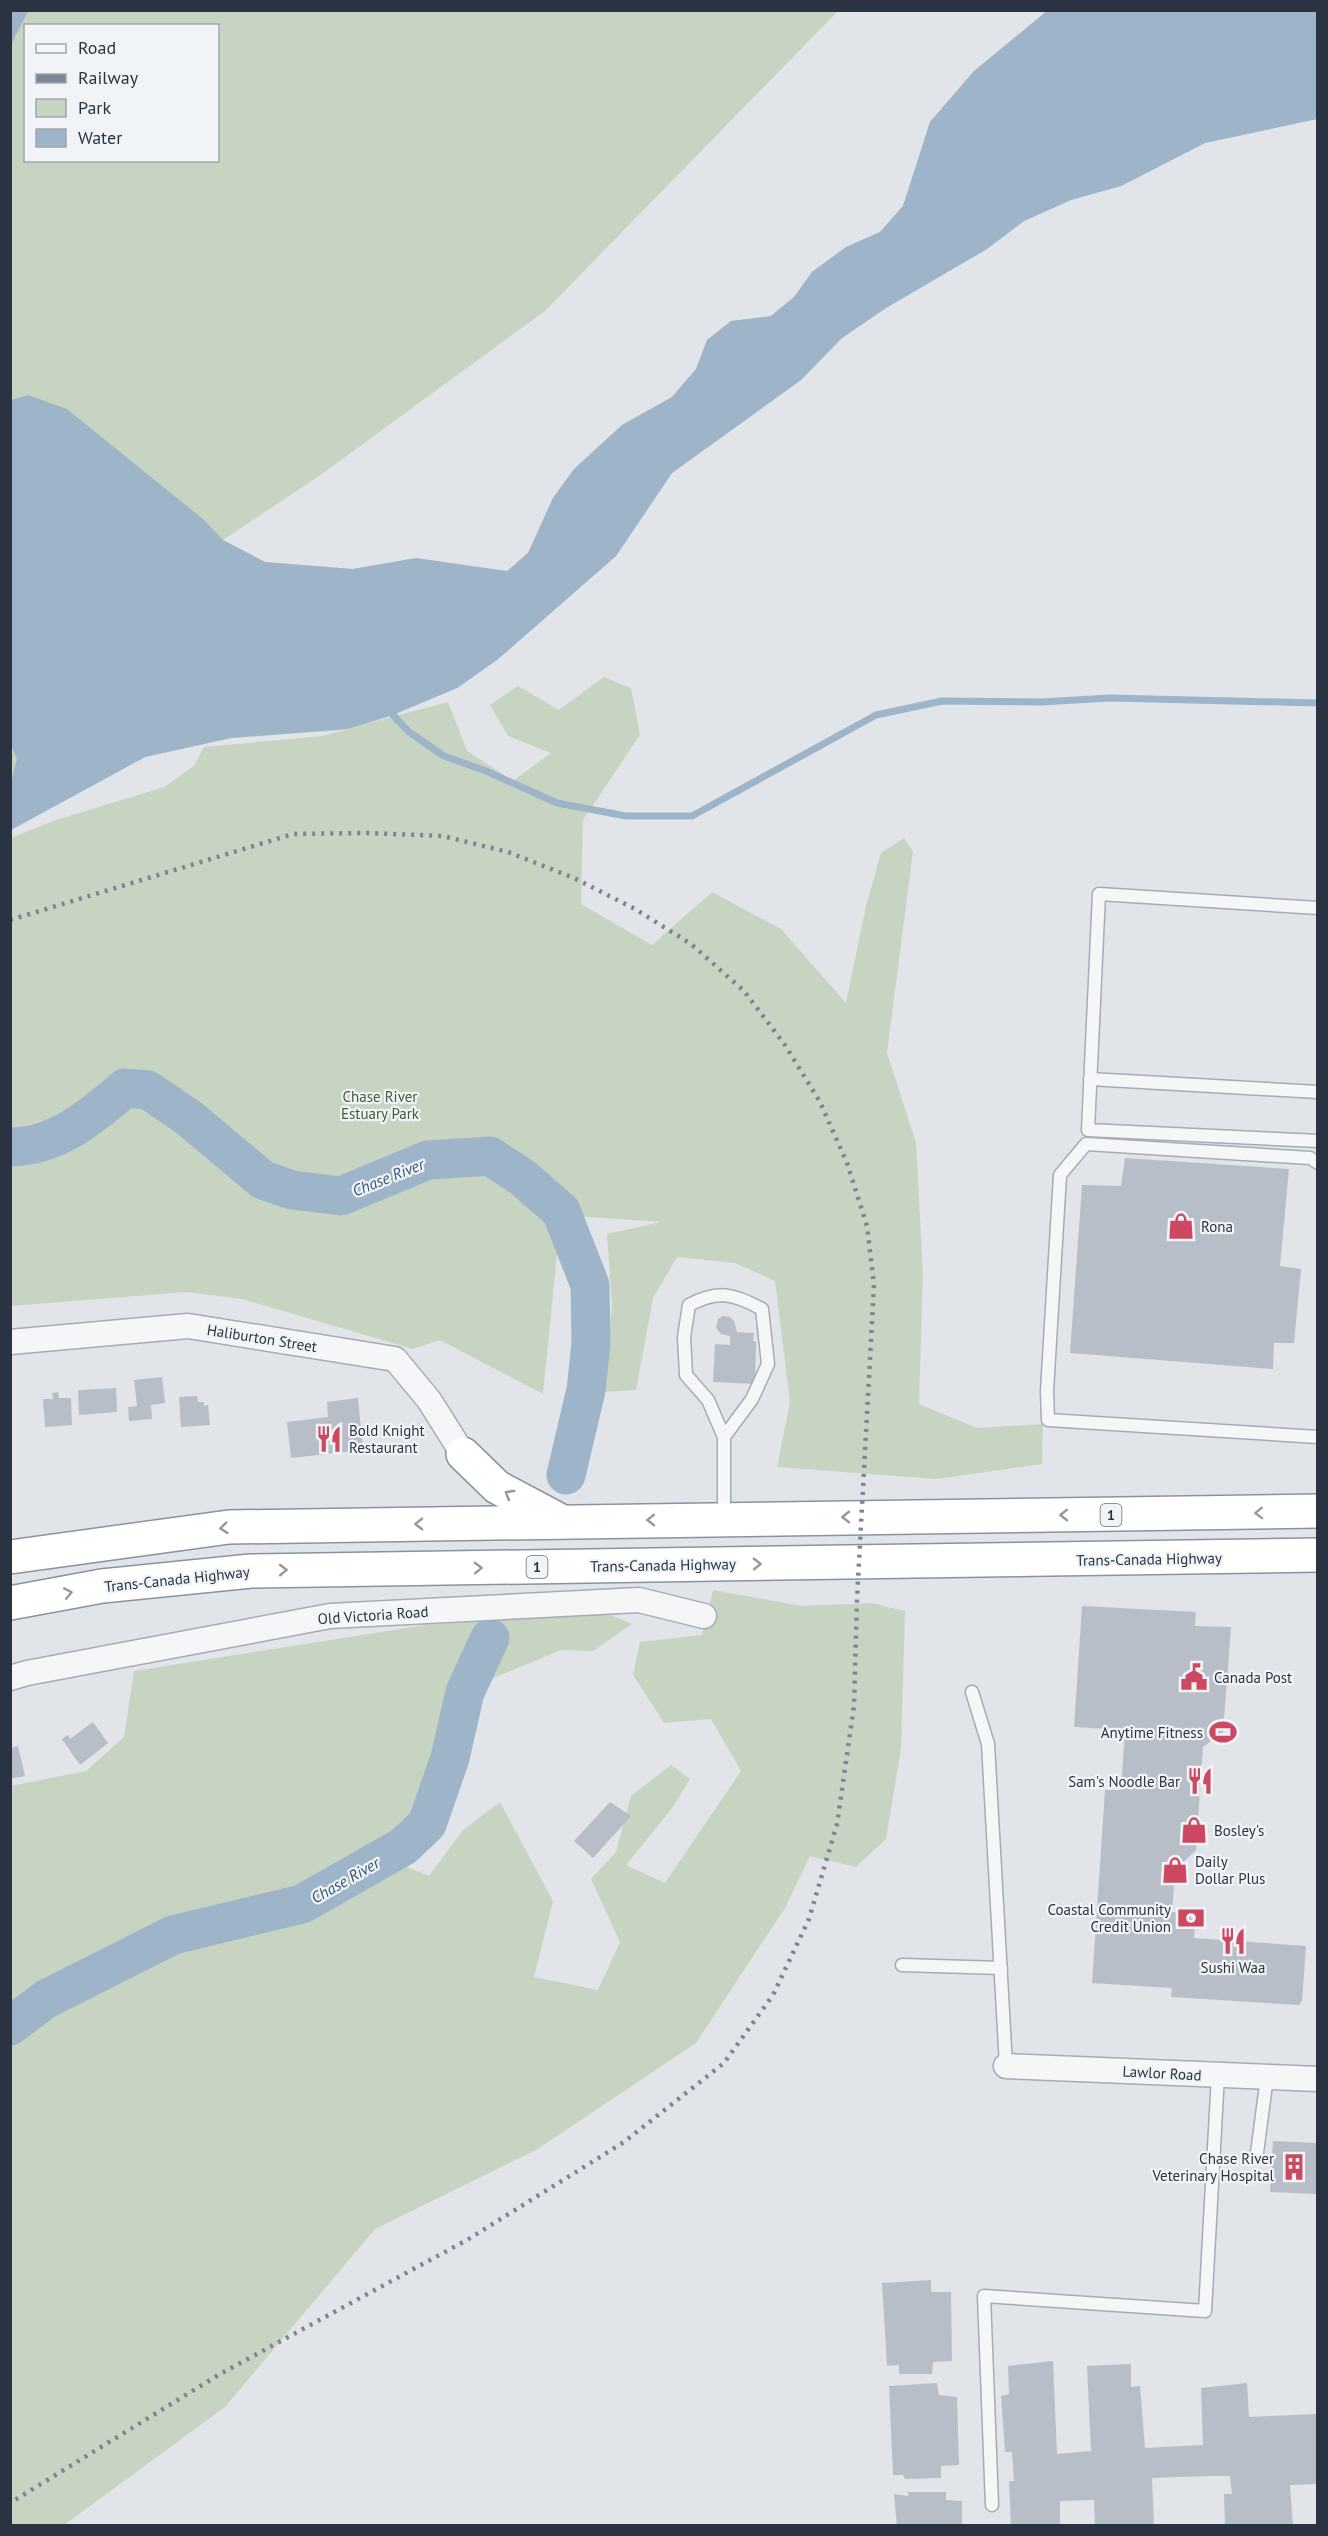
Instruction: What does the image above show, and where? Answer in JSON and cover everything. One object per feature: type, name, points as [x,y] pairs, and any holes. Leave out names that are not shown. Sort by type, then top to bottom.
[{"type":"highway","points":[[463,1454],[496,1487],[561,1521]]},
{"type":"highway","name":"1","points":[[10,1557],[229,1527],[1317,1511]]},
{"type":"highway","name":"Trans-Canada Highway","points":[[10,1604],[102,1586],[251,1571],[1317,1555]]},
{"type":"street","name":"Haliburton Street","points":[[10,1341],[188,1326],[395,1359],[429,1400],[463,1454]]},
{"type":"street","name":"Old Victoria Road","points":[[10,1678],[330,1616],[639,1600],[704,1616]]},
{"type":"street","name":"Lawlor Road","points":[[1006,2066],[1317,2079]]},
{"type":"lane","points":[[1317,908],[1099,894],[1088,1130],[1317,1141]]},
{"type":"lane","points":[[1090,1079],[1317,1092]]},
{"type":"lane","points":[[1317,1163],[1310,1158],[1086,1144],[1060,1175],[1047,1391],[1048,1420],[1317,1437]]},
{"type":"lane","points":[[724,1437],[752,1399],[768,1364],[762,1309],[738,1297],[706,1295],[689,1305],[684,1337],[686,1375],[708,1400],[724,1437],[724,1518]]},
{"type":"lane","points":[[972,1692],[988,1744],[1006,2066]]},
{"type":"lane","points":[[902,1965],[1001,1968]]},
{"type":"lane","points":[[992,2505],[984,2296],[1205,2311],[1218,2075]]},
{"type":"lane","points":[[1257,2153],[1267,2077]]},
{"type":"green space","name":"Chase River Estuary Park","points":[[1048,10],[1317,11],[1317,119],[1205,143],[1121,186],[1071,200],[1024,221],[987,249],[886,308],[842,338],[801,380],[672,473],[616,556],[497,660],[457,688],[393,715],[361,725],[448,702],[467,751],[513,781],[551,753],[508,736],[490,705],[518,686],[559,710],[604,677],[631,688],[640,735],[583,820],[581,904],[652,945],[712,892],[781,929],[846,1003],[866,906],[881,853],[904,838],[913,851],[887,1053],[916,1143],[923,1274],[919,1404],[977,1428],[1043,1424],[1042,1464],[936,1479],[777,1467],[790,1402],[775,1281],[735,1263],[677,1257],[653,1298],[636,1390],[602,1392],[612,1305],[607,1234],[661,1222],[561,1215],[543,1394],[440,1340],[413,1349],[242,1299],[186,1292],[11,1306],[11,838],[53,821],[164,787],[194,766],[204,747],[322,736],[345,730],[231,738],[145,757],[11,830],[10,11],[838,11],[545,311],[319,476],[223,540],[265,562],[353,569],[416,558],[507,572],[528,553],[553,498],[574,469],[622,425],[672,397],[696,369],[707,340],[731,321],[771,316],[794,297],[812,272],[846,247],[880,232],[903,206],[930,122],[974,71]]},
{"type":"green space","points":[[713,1590],[802,1606],[871,1603],[905,1611],[901,1749],[886,1839],[856,1867],[810,1856],[785,1908],[696,2043],[536,2150],[375,2229],[225,2407],[64,2525],[11,2526],[11,1786],[86,1771],[124,1737],[134,1671],[425,1625],[605,1613],[632,1624],[593,1651],[561,1650],[479,1684],[433,1808],[399,1864],[429,1876],[462,1831],[500,1802],[553,1901],[534,1977],[598,1990],[620,1942],[591,1879],[616,1852],[631,1796],[671,1765],[690,1779],[673,1807],[626,1865],[665,1883],[741,1771],[711,1719],[664,1723],[633,1675],[640,1642],[702,1635]]},
{"type":"water","points":[[1048,10],[1317,11],[1317,119],[1205,143],[1121,186],[1071,200],[1024,221],[987,249],[886,308],[842,338],[801,380],[672,473],[616,556],[497,660],[457,688],[393,715],[347,729],[231,738],[145,757],[11,830],[11,782],[17,759],[10,743],[11,400],[28,395],[67,409],[204,520],[223,540],[265,562],[353,569],[416,558],[507,571],[528,553],[553,498],[574,469],[622,425],[672,397],[696,369],[707,340],[731,321],[771,316],[794,297],[812,272],[846,247],[880,232],[903,206],[930,122],[974,71]]},
{"type":"water","points":[[10,11],[28,11],[11,45]]},
{"type":"building","name":"Rona","points":[[1125,1158],[1289,1169],[1280,1266],[1301,1269],[1294,1343],[1274,1343],[1273,1369],[1070,1353],[1082,1185],[1121,1186]]},
{"type":"building","points":[[723,1316],[730,1317],[734,1321],[737,1332],[754,1333],[753,1341],[756,1342],[755,1384],[713,1382],[715,1344],[730,1345],[730,1336],[721,1334],[716,1328],[718,1319]]},
{"type":"building","points":[[162,1377],[165,1403],[151,1405],[152,1419],[129,1421],[128,1407],[137,1406],[134,1380]]},
{"type":"building","points":[[116,1388],[117,1412],[79,1415],[78,1390]]},
{"type":"building","points":[[58,1392],[59,1398],[71,1398],[72,1425],[45,1427],[43,1399],[53,1399],[52,1393]]},
{"type":"building","points":[[197,1396],[198,1402],[204,1402],[204,1406],[208,1405],[210,1425],[181,1427],[179,1397]]},
{"type":"building","points":[[358,1398],[363,1450],[291,1458],[287,1422],[328,1417],[327,1402]]},
{"type":"building","points":[[1082,1606],[1196,1612],[1195,1626],[1231,1627],[1223,1732],[1203,1747],[1196,1850],[1175,1870],[1172,1912],[1187,1913],[1195,1923],[1194,1938],[1306,1946],[1302,2001],[1299,2005],[1171,1997],[1172,1988],[1092,1983],[1105,1790],[1121,1790],[1125,1730],[1074,1727]]},
{"type":"building","points":[[93,1722],[108,1743],[80,1765],[62,1739],[68,1735],[70,1739]]},
{"type":"building","points":[[18,1746],[25,1776],[10,1779],[10,1748]]},
{"type":"building","points":[[610,1802],[631,1816],[593,1858],[574,1841]]},
{"type":"building","name":"Chase River Veterinary Hospital","points":[[1273,2141],[1318,2143],[1318,2194],[1270,2192]]},
{"type":"building","points":[[931,2280],[931,2292],[951,2292],[952,2361],[933,2362],[932,2374],[899,2374],[899,2365],[887,2366],[882,2283]]},
{"type":"building","points":[[1053,2361],[1057,2454],[1091,2451],[1087,2366],[1131,2364],[1131,2387],[1140,2386],[1145,2448],[1203,2445],[1201,2388],[1247,2383],[1249,2417],[1318,2414],[1318,2484],[1290,2485],[1293,2526],[1225,2526],[1224,2494],[1232,2494],[1230,2476],[1208,2476],[1152,2478],[1154,2526],[1095,2526],[1094,2500],[1060,2501],[1060,2526],[1011,2526],[1009,2481],[1014,2481],[1012,2452],[1005,2452],[1001,2396],[1009,2394],[1008,2366]]},
{"type":"building","points":[[937,2383],[939,2395],[957,2397],[959,2465],[941,2466],[941,2478],[905,2479],[903,2475],[893,2475],[889,2386]]},
{"type":"building","points":[[908,2492],[946,2492],[946,2500],[962,2501],[962,2526],[897,2526],[894,2494],[908,2496]]},
{"type":"waterway","points":[[393,715],[409,732],[444,756],[486,771],[557,803],[626,816],[692,816],[876,715],[942,701],[1041,702],[1110,698],[1318,703]]},
{"type":"waterway","name":"Chase River","points":[[10,1147],[27,1146],[58,1136],[87,1119],[125,1088],[148,1090],[189,1118],[263,1180],[292,1190],[341,1196],[428,1160],[490,1156],[522,1177],[561,1211],[590,1285],[591,1344],[586,1390],[566,1475]]},
{"type":"waterway","name":"Chase River","points":[[10,2026],[46,1999],[173,1935],[302,1904],[404,1846],[427,1824],[450,1758],[465,1692],[490,1638]]},
{"type":"railway","points":[[10,920],[293,834],[367,833],[443,836],[508,852],[574,878],[635,909],[691,944],[744,991],[785,1045],[820,1102],[847,1163],[867,1226],[874,1285],[857,1599],[854,1706],[837,1824],[809,1919],[773,1995],[724,2063],[624,2142],[467,2240],[220,2374],[10,2503]]},
{"type":"place","name":"Rona","points":[[1181,1226]]},
{"type":"place","name":"Bold Knight Restaurant","points":[[329,1439]]},
{"type":"place","name":"Canada Post","points":[[1194,1677]]},
{"type":"place","name":"Anytime Fitness","points":[[1223,1732]]},
{"type":"place","name":"Sam's Noodle Bar","points":[[1200,1781]]},
{"type":"place","name":"Bosley's","points":[[1194,1830]]},
{"type":"place","name":"Daily Dollar Plus","points":[[1175,1870]]},
{"type":"place","name":"Coastal Community Credit Union","points":[[1191,1918]]},
{"type":"place","name":"Sushi Waa","points":[[1233,1941]]},
{"type":"place","name":"Chase River Veterinary Hospital","points":[[1294,2167]]}]
